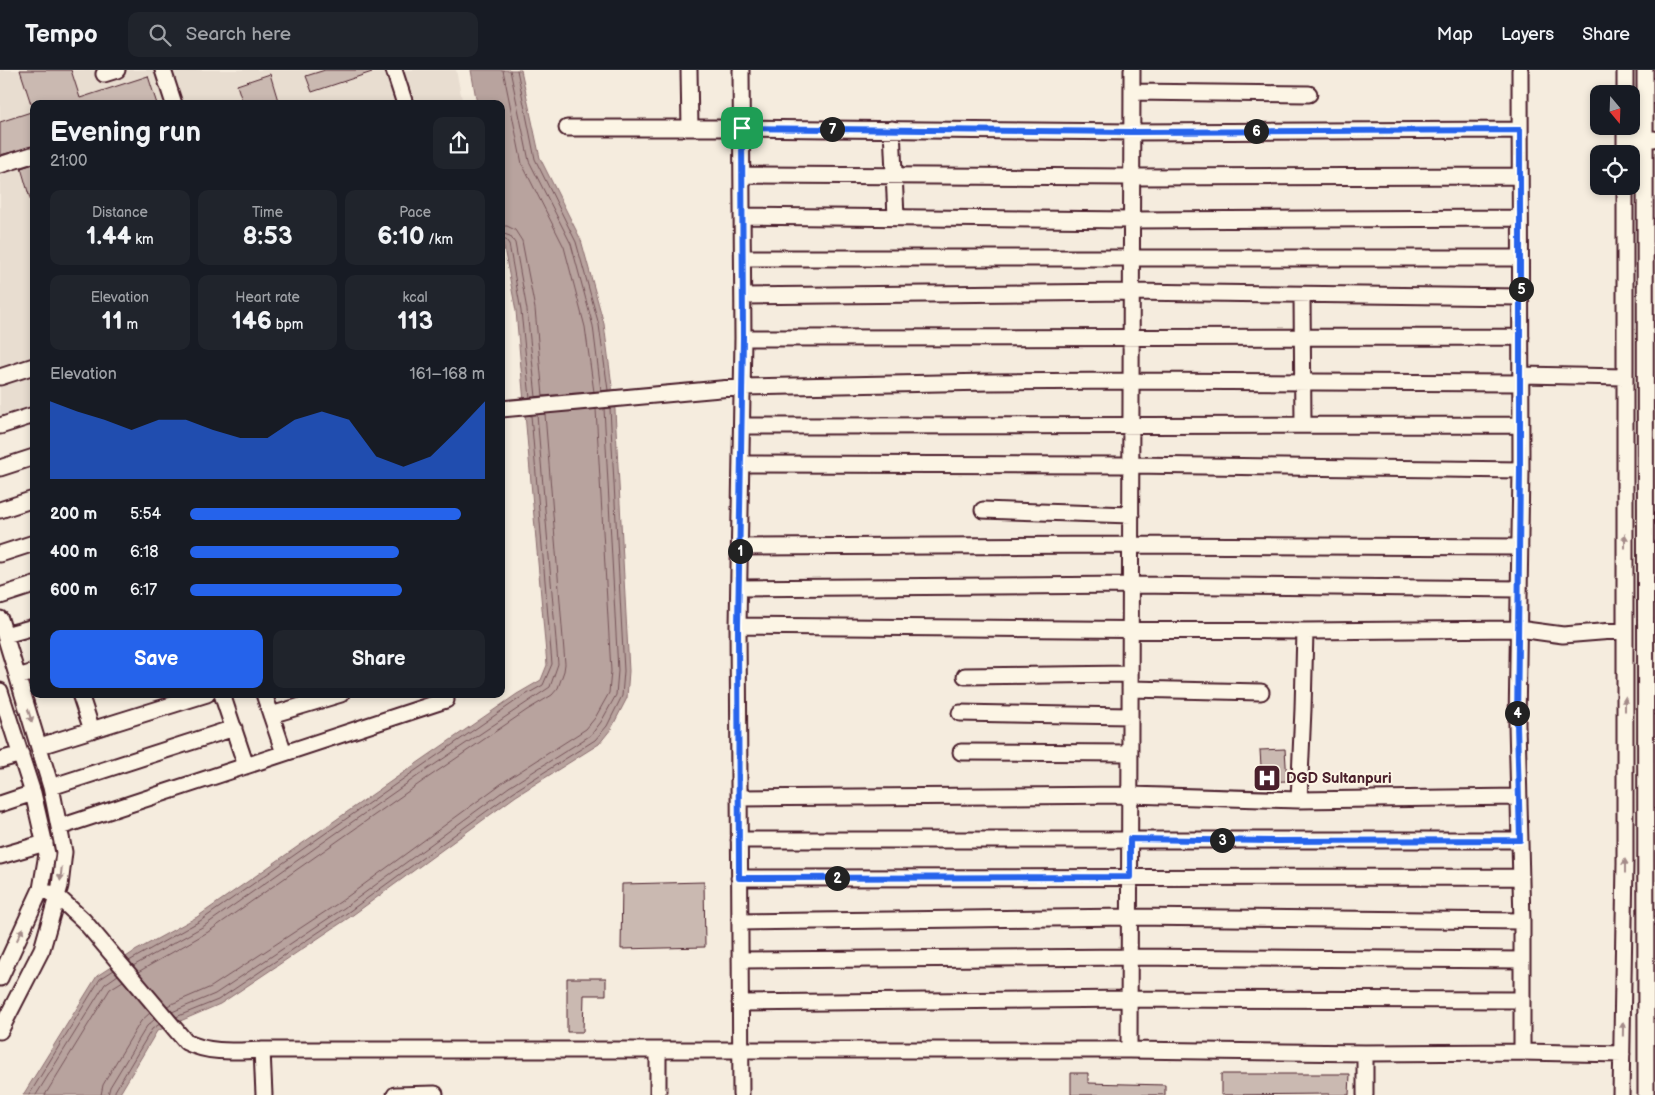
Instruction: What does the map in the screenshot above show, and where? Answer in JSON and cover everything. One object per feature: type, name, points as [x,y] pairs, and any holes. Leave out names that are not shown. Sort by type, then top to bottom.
[{"type":"street","points":[[163,70],[173,100]]},
{"type":"street","points":[[394,70],[404,100]]},
{"type":"street","points":[[689,70],[690,128]]},
{"type":"street","points":[[741,70],[743,426],[738,626],[741,1095]]},
{"type":"street","points":[[1129,1050],[1132,70]]},
{"type":"street","points":[[1520,70],[1521,425],[1517,724],[1522,920],[1522,1052]]},
{"type":"street","points":[[1625,70],[1625,85]]},
{"type":"street","points":[[1645,70],[1650,139],[1650,887],[1646,1095]]},
{"type":"street","points":[[1132,92],[1309,94]]},
{"type":"street","points":[[567,128],[1132,132],[1520,130]]},
{"type":"street","points":[[892,129],[896,217]]},
{"type":"street","points":[[1625,140],[1650,139]]},
{"type":"street","points":[[0,165],[30,156]]},
{"type":"street","points":[[742,175],[1520,176]]},
{"type":"street","points":[[1621,1095],[1625,863],[1625,195]]},
{"type":"street","points":[[742,216],[1132,220],[1520,218]]},
{"type":"street","points":[[743,258],[1520,258]]},
{"type":"street","points":[[743,296],[1131,292],[1521,298]]},
{"type":"street","points":[[1302,295],[1303,425]]},
{"type":"street","points":[[743,338],[1131,336],[1520,338]]},
{"type":"street","points":[[0,377],[30,367]]},
{"type":"street","points":[[505,409],[742,387],[989,382],[1302,382],[1625,377]]},
{"type":"street","points":[[0,426],[30,416]]},
{"type":"street","points":[[743,426],[1521,425]]},
{"type":"street","points":[[0,468],[30,459]]},
{"type":"street","points":[[742,464],[1131,465],[1520,470]]},
{"type":"street","points":[[0,510],[30,500]]},
{"type":"street","points":[[983,510],[1131,515]]},
{"type":"street","points":[[0,554],[30,545]]},
{"type":"street","points":[[740,547],[1520,547]]},
{"type":"street","points":[[739,588],[1131,585],[1519,589]]},
{"type":"street","points":[[0,596],[30,586]]},
{"type":"street","points":[[0,619],[40,746],[51,787],[64,852],[60,886],[42,949],[0,1031]]},
{"type":"street","points":[[738,626],[1305,631],[1518,629],[1563,635],[1625,630]]},
{"type":"street","points":[[5,636],[30,628]]},
{"type":"street","points":[[1299,800],[1305,631]]},
{"type":"street","points":[[18,677],[30,673]]},
{"type":"street","points":[[965,676],[1130,682],[1261,692]]},
{"type":"street","points":[[0,691],[33,793],[47,854],[41,889],[0,978]]},
{"type":"street","points":[[84,698],[92,730]]},
{"type":"street","points":[[40,746],[191,698]]},
{"type":"street","points":[[223,698],[246,766]]},
{"type":"street","points":[[265,698],[284,753]]},
{"type":"street","points":[[271,715],[328,698]]},
{"type":"street","points":[[60,827],[446,700],[445,698]]},
{"type":"street","points":[[960,713],[1130,716]]},
{"type":"street","points":[[51,787],[234,728]]},
{"type":"street","points":[[961,752],[1130,753]]},
{"type":"street","points":[[0,760],[21,754]]},
{"type":"street","points":[[0,804],[33,793]]},
{"type":"street","points":[[738,798],[1130,795],[1299,800],[1519,797]]},
{"type":"street","points":[[739,840],[1520,840]]},
{"type":"street","points":[[0,856],[45,843]]},
{"type":"street","points":[[739,878],[1521,877]]},
{"type":"street","points":[[41,889],[57,896],[98,938],[186,1042],[216,1051],[1129,1050],[1622,1054]]},
{"type":"street","points":[[740,922],[1130,917],[1522,920]]},
{"type":"street","points":[[740,960],[1130,957],[1522,960]]},
{"type":"street","points":[[740,1003],[1130,999],[1522,1000]]},
{"type":"street","points":[[262,1050],[264,1095]]},
{"type":"street","points":[[658,1050],[658,1095]]},
{"type":"street","points":[[1365,1053],[1365,1095]]},
{"type":"street","points":[[395,1095],[435,1094]]},
{"type":"shaded area","points":[[0,70],[456,70],[462,100],[30,100],[30,406],[0,416]]},
{"type":"water","points":[[471,70],[521,70],[540,158],[581,240],[604,324],[615,410],[629,671],[627,698],[611,729],[599,744],[516,796],[350,917],[220,1004],[157,1031],[119,1095],[23,1095],[97,976],[135,951],[197,917],[517,694],[541,680],[547,665],[516,311],[505,253],[505,100],[476,100]]},
{"type":"building","points":[[20,70],[71,70],[80,98],[148,76],[156,100],[30,100]]},
{"type":"building","points":[[325,70],[371,70],[372,72],[312,92],[306,76]]},
{"type":"building","points":[[270,74],[278,100],[242,100],[237,85]]},
{"type":"building","points":[[30,112],[30,147],[0,155],[0,122]]},
{"type":"building","points":[[30,165],[30,199],[21,168]]},
{"type":"building","points":[[1285,749],[1287,781],[1262,782],[1260,750]]},
{"type":"building","points":[[704,882],[705,947],[621,949],[622,884]]},
{"type":"building","points":[[567,978],[606,978],[606,995],[584,995],[583,1032],[567,1032]]},
{"type":"building","points":[[1071,1073],[1088,1073],[1088,1083],[1165,1085],[1165,1095],[1071,1095]]},
{"type":"building","points":[[1221,1074],[1350,1074],[1349,1095],[1221,1095]]},
{"type":"place","name":"DGD Sultanpuri","points":[[1267,778]]},
{"type":"route","points":[[742,128],[1132,132],[1520,130],[1520,470],[1517,724],[1520,840],[1273,841],[1130,839],[1130,877],[739,878],[738,626],[743,426],[742,128]]}]
